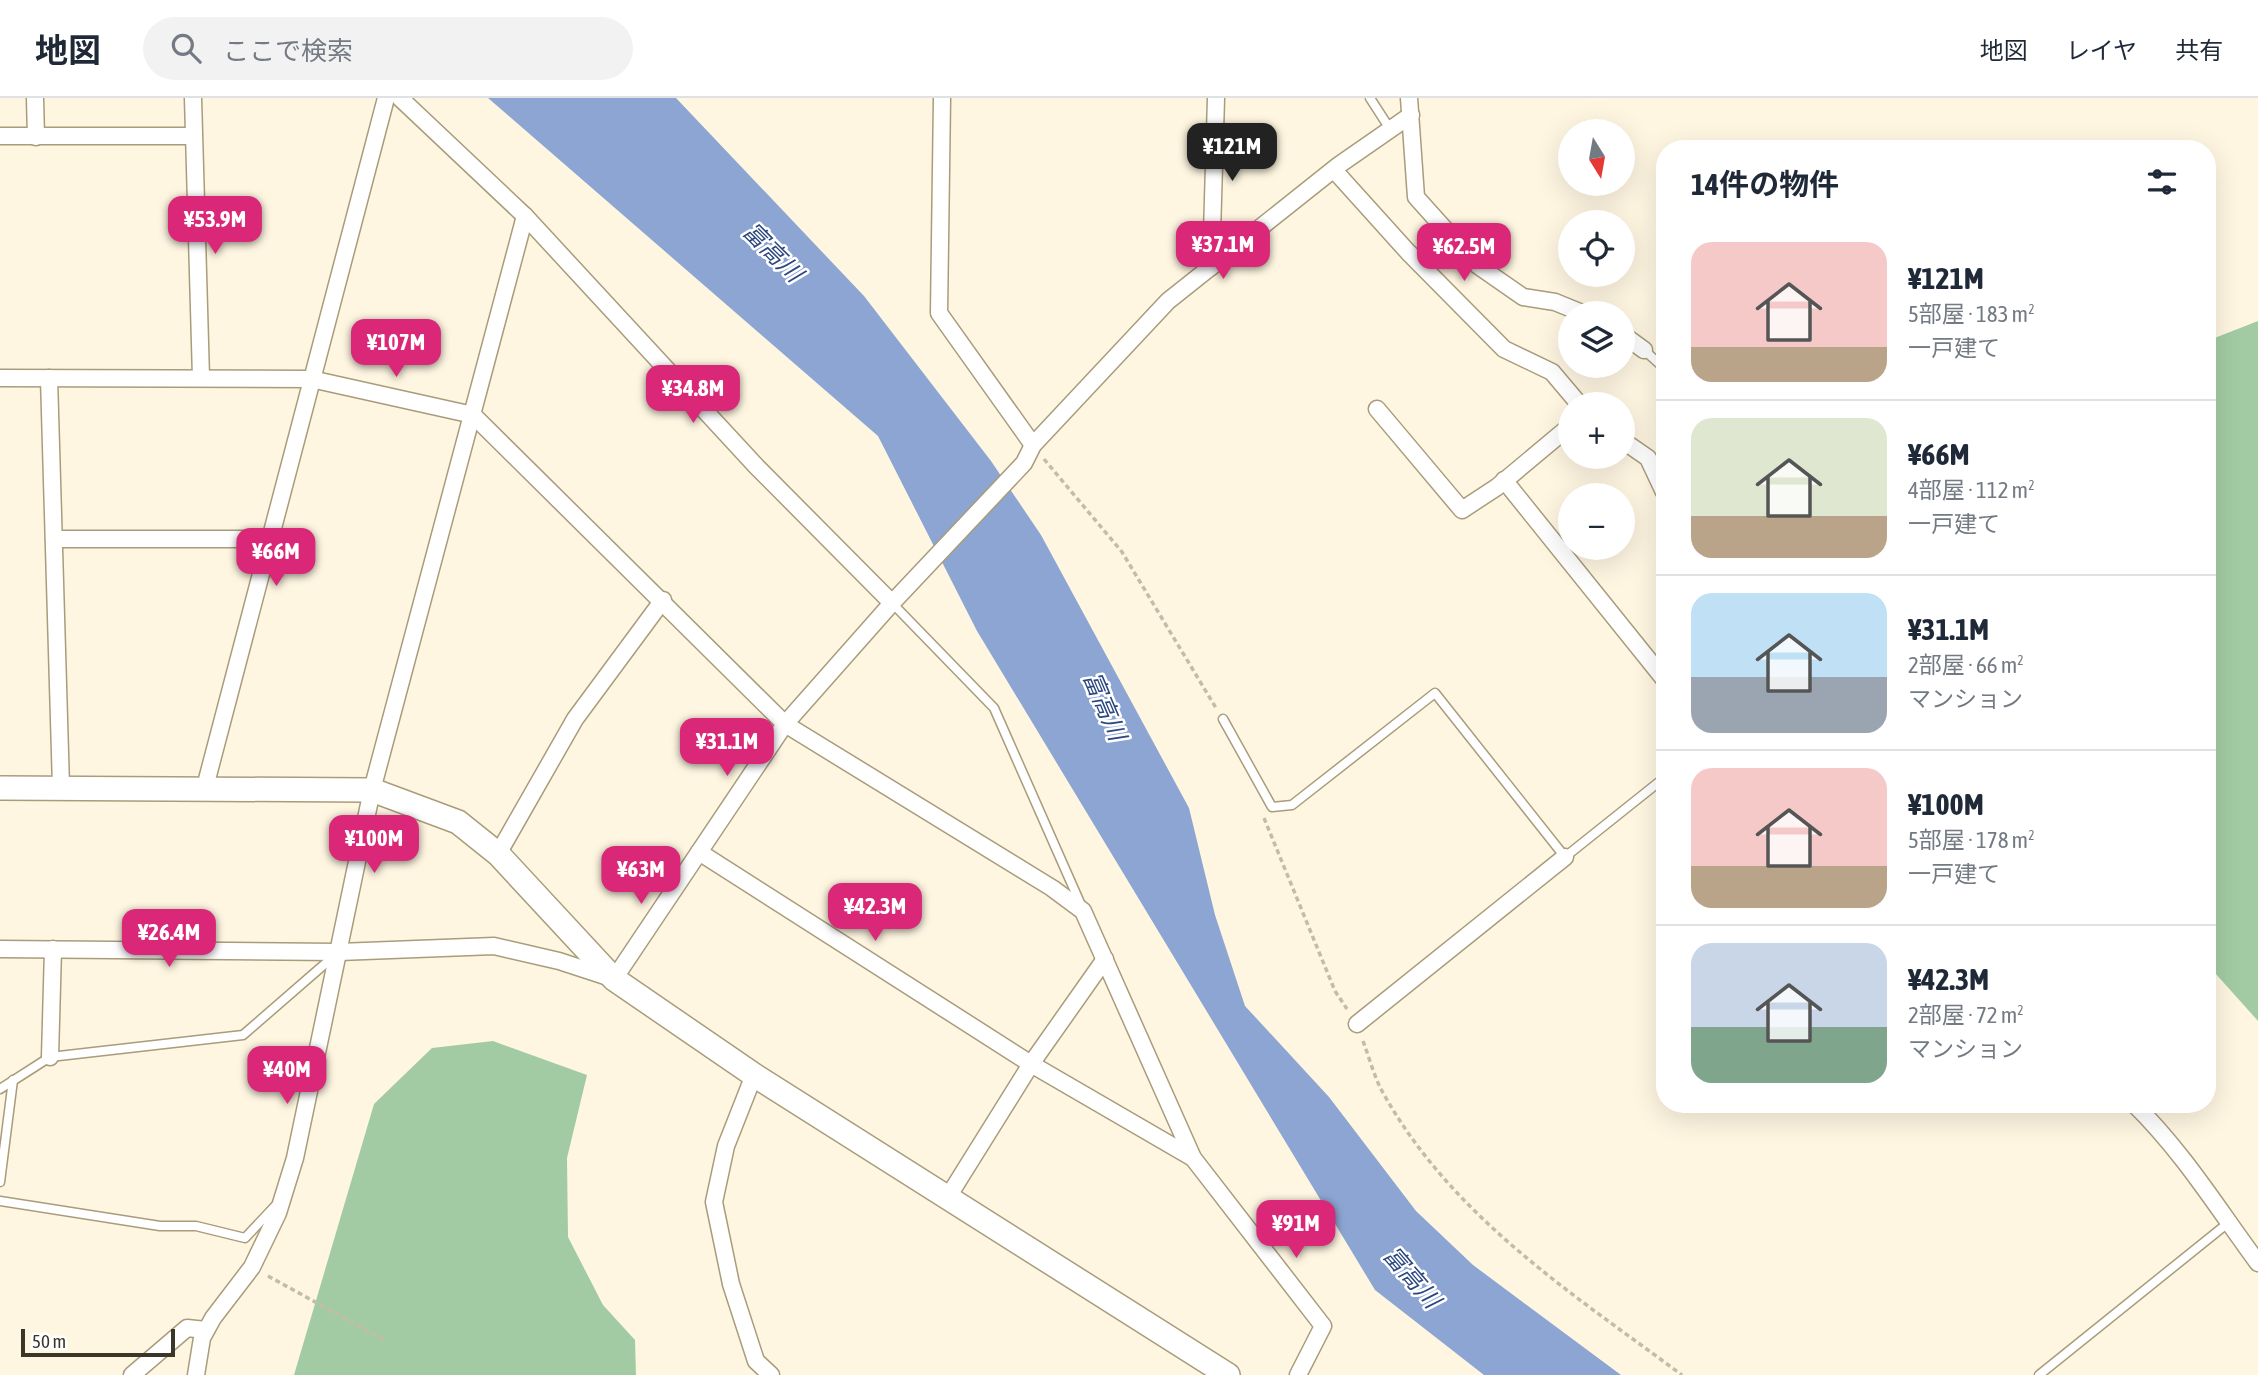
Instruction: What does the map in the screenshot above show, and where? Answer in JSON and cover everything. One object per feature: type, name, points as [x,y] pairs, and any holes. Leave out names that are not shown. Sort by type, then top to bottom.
[{"type":"street","points":[[35,98],[36,137]]},
{"type":"street","points":[[193,98],[201,378]]},
{"type":"street","points":[[205,787],[386,98]]},
{"type":"street","points":[[400,98],[525,216],[756,466],[892,603]]},
{"type":"street","points":[[942,98],[939,313],[1033,445]]},
{"type":"street","points":[[1211,267],[1216,98]]},
{"type":"street","points":[[614,979],[785,724],[892,603],[909,589],[1024,463],[1033,445],[1168,301],[1334,170],[1390,130],[1410,106]]},
{"type":"street","points":[[1410,106],[1416,197],[1477,265],[1523,297],[1558,303]]},
{"type":"street","points":[[0,136],[193,136]]},
{"type":"street","points":[[1334,170],[1408,252],[1503,349],[1552,372],[1569,392]]},
{"type":"street","points":[[196,1375],[206,1330],[252,1267],[283,1198],[295,1158],[372,790],[525,216]]},
{"type":"street","points":[[1635,343],[1644,350]]},
{"type":"street","points":[[0,378],[311,379],[473,415],[663,600],[785,724],[1040,881],[1083,911],[1193,1158],[1323,1326],[1298,1375]]},
{"type":"street","points":[[49,378],[61,787]]},
{"type":"street","points":[[1377,409],[1462,510],[1558,436]]},
{"type":"street","points":[[1635,449],[1648,458],[1656,475]]},
{"type":"street","points":[[1504,480],[1656,669]]},
{"type":"street","points":[[54,539],[270,539]]},
{"type":"street","points":[[498,854],[575,719],[663,600]]},
{"type":"street","points":[[0,788],[205,787],[372,790],[458,822],[498,854],[614,979],[754,1075],[1228,1375]]},
{"type":"street","points":[[699,852],[1031,1064],[1193,1158]]},
{"type":"street","points":[[1357,1024],[1565,857]]},
{"type":"street","points":[[0,949],[339,952],[494,946],[559,961],[614,979]]},
{"type":"street","points":[[50,1057],[53,949]]},
{"type":"street","points":[[948,1197],[1031,1064],[1105,959]]},
{"type":"street","points":[[754,1075],[726,1146],[714,1202],[731,1284],[756,1361],[771,1375]]},
{"type":"street","points":[[2143,1113],[2204,1185],[2258,1263]]},
{"type":"street","points":[[132,1375],[187,1328],[206,1330]]},
{"type":"lane","points":[[1370,98],[1390,130]]},
{"type":"lane","points":[[1644,350],[1656,361]]},
{"type":"lane","points":[[892,603],[994,708],[1083,911]]},
{"type":"lane","points":[[1223,719],[1272,807],[1292,805],[1435,693],[1565,857],[1656,784]]},
{"type":"lane","points":[[0,1089],[50,1057],[243,1035],[339,952]]},
{"type":"lane","points":[[0,1182],[13,1080]]},
{"type":"lane","points":[[0,1201],[160,1226],[195,1226],[245,1238],[283,1198]]},
{"type":"lane","points":[[2039,1375],[2228,1223]]},
{"type":"path","points":[[1033,445],[1122,552],[1223,719]]},
{"type":"path","points":[[1259,806],[1335,991],[1357,1024],[1381,1089],[1417,1145],[1457,1193],[1512,1249],[1682,1375]]},
{"type":"path","points":[[252,1267],[386,1341]]},
{"type":"green space","points":[[2258,321],[2258,1021],[2216,974],[2216,337]]},
{"type":"green space","points":[[493,1041],[587,1075],[567,1158],[568,1237],[603,1305],[635,1340],[636,1375],[294,1375],[374,1104],[432,1048]]},
{"type":"water","name":"富高川","points":[[488,98],[676,98],[864,296],[991,461],[1041,535],[1189,808],[1215,915],[1245,1006],[1329,1097],[1416,1211],[1473,1265],[1621,1375],[1484,1375],[1375,1290],[977,631],[878,436]]}]
